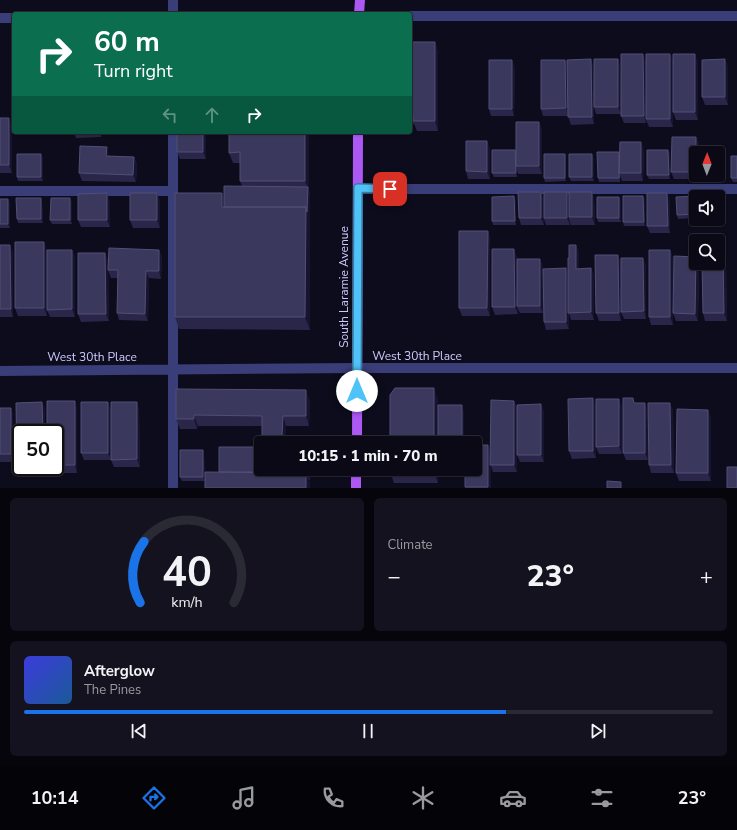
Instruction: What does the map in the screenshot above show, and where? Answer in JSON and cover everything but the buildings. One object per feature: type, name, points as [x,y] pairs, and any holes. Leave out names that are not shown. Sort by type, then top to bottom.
[{"type":"main road","points":[[359,12],[360,0]]},
{"type":"main road","name":"South Laramie Avenue","points":[[356,436],[358,134]]},
{"type":"main road","points":[[356,476],[356,488]]},
{"type":"street","points":[[173,0],[173,12]]},
{"type":"street","points":[[412,16],[737,16]]},
{"type":"street","points":[[0,18],[12,18]]},
{"type":"street","points":[[173,134],[173,488]]},
{"type":"street","points":[[358,188],[737,190]]},
{"type":"street","points":[[0,191],[173,191]]},
{"type":"street","name":"West 30th Place","points":[[0,371],[357,368],[737,368]]},
{"type":"route","points":[[357,391],[358,188],[390,189]]}]
